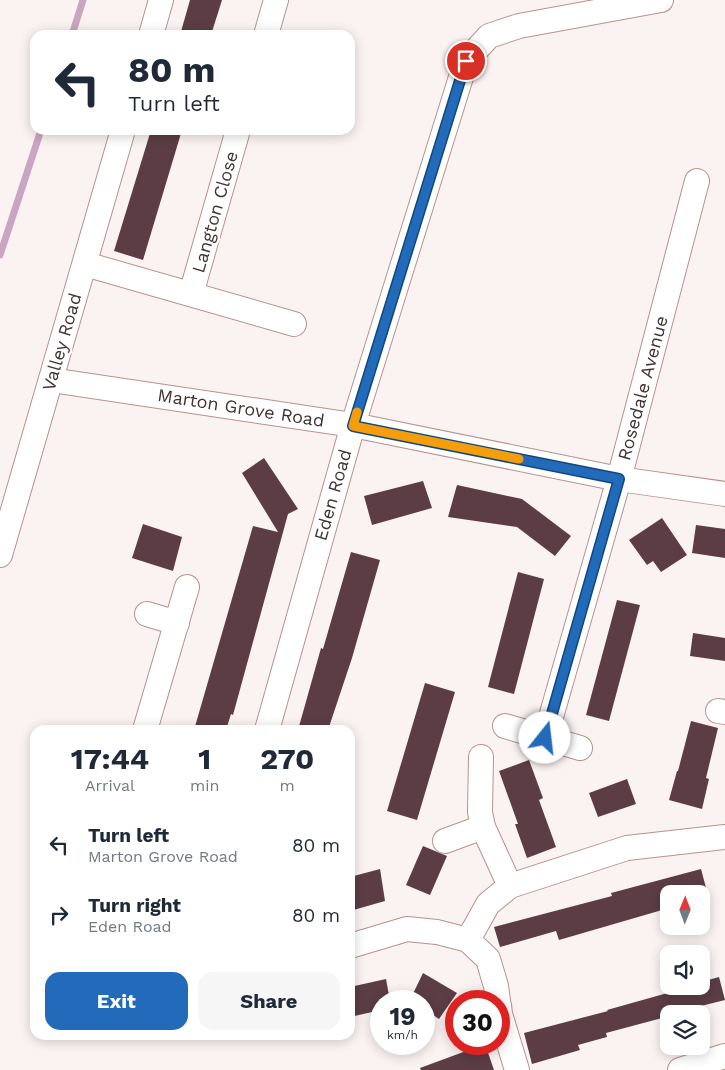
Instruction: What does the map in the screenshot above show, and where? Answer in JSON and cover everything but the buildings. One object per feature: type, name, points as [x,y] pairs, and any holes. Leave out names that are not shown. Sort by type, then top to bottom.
[{"type":"street","points":[[152,30],[161,0]]},
{"type":"street","points":[[267,30],[276,0]]},
{"type":"street","name":"Eden Road","points":[[267,725],[353,426],[466,61],[489,36],[519,26],[661,0]]},
{"type":"street","name":"Valley Road","points":[[0,555],[122,135]]},
{"type":"street","name":"Langton Close","points":[[191,294],[237,135]]},
{"type":"street","name":"Rosedale Avenue","points":[[545,738],[619,479],[696,181]]},
{"type":"street","name":"Langton Close","points":[[84,264],[294,324]]},
{"type":"street","name":"Marton Grove Road","points":[[51,380],[353,426],[619,479],[725,494]]},
{"type":"street","points":[[146,725],[187,587]]},
{"type":"street","points":[[147,614],[177,623]]},
{"type":"street","points":[[505,726],[580,748]]},
{"type":"street","points":[[482,757],[480,812],[483,827],[510,886]]},
{"type":"street","points":[[445,841],[483,827]]},
{"type":"street","points":[[468,940],[488,904],[510,886],[627,848],[725,837]]},
{"type":"street","points":[[355,945],[407,930],[437,932],[468,940],[488,959],[497,990]]},
{"type":"street","points":[[510,1047],[517,1070]]},
{"type":"street","points":[[680,1070],[725,1056]]},
{"type":"waterway","points":[[74,30],[83,0]]},
{"type":"waterway","points":[[0,255],[39,135]]},
{"type":"slow traffic","points":[[357,412],[353,426],[519,459]]},
{"type":"route","points":[[466,61],[353,426],[619,479],[545,738]]}]
